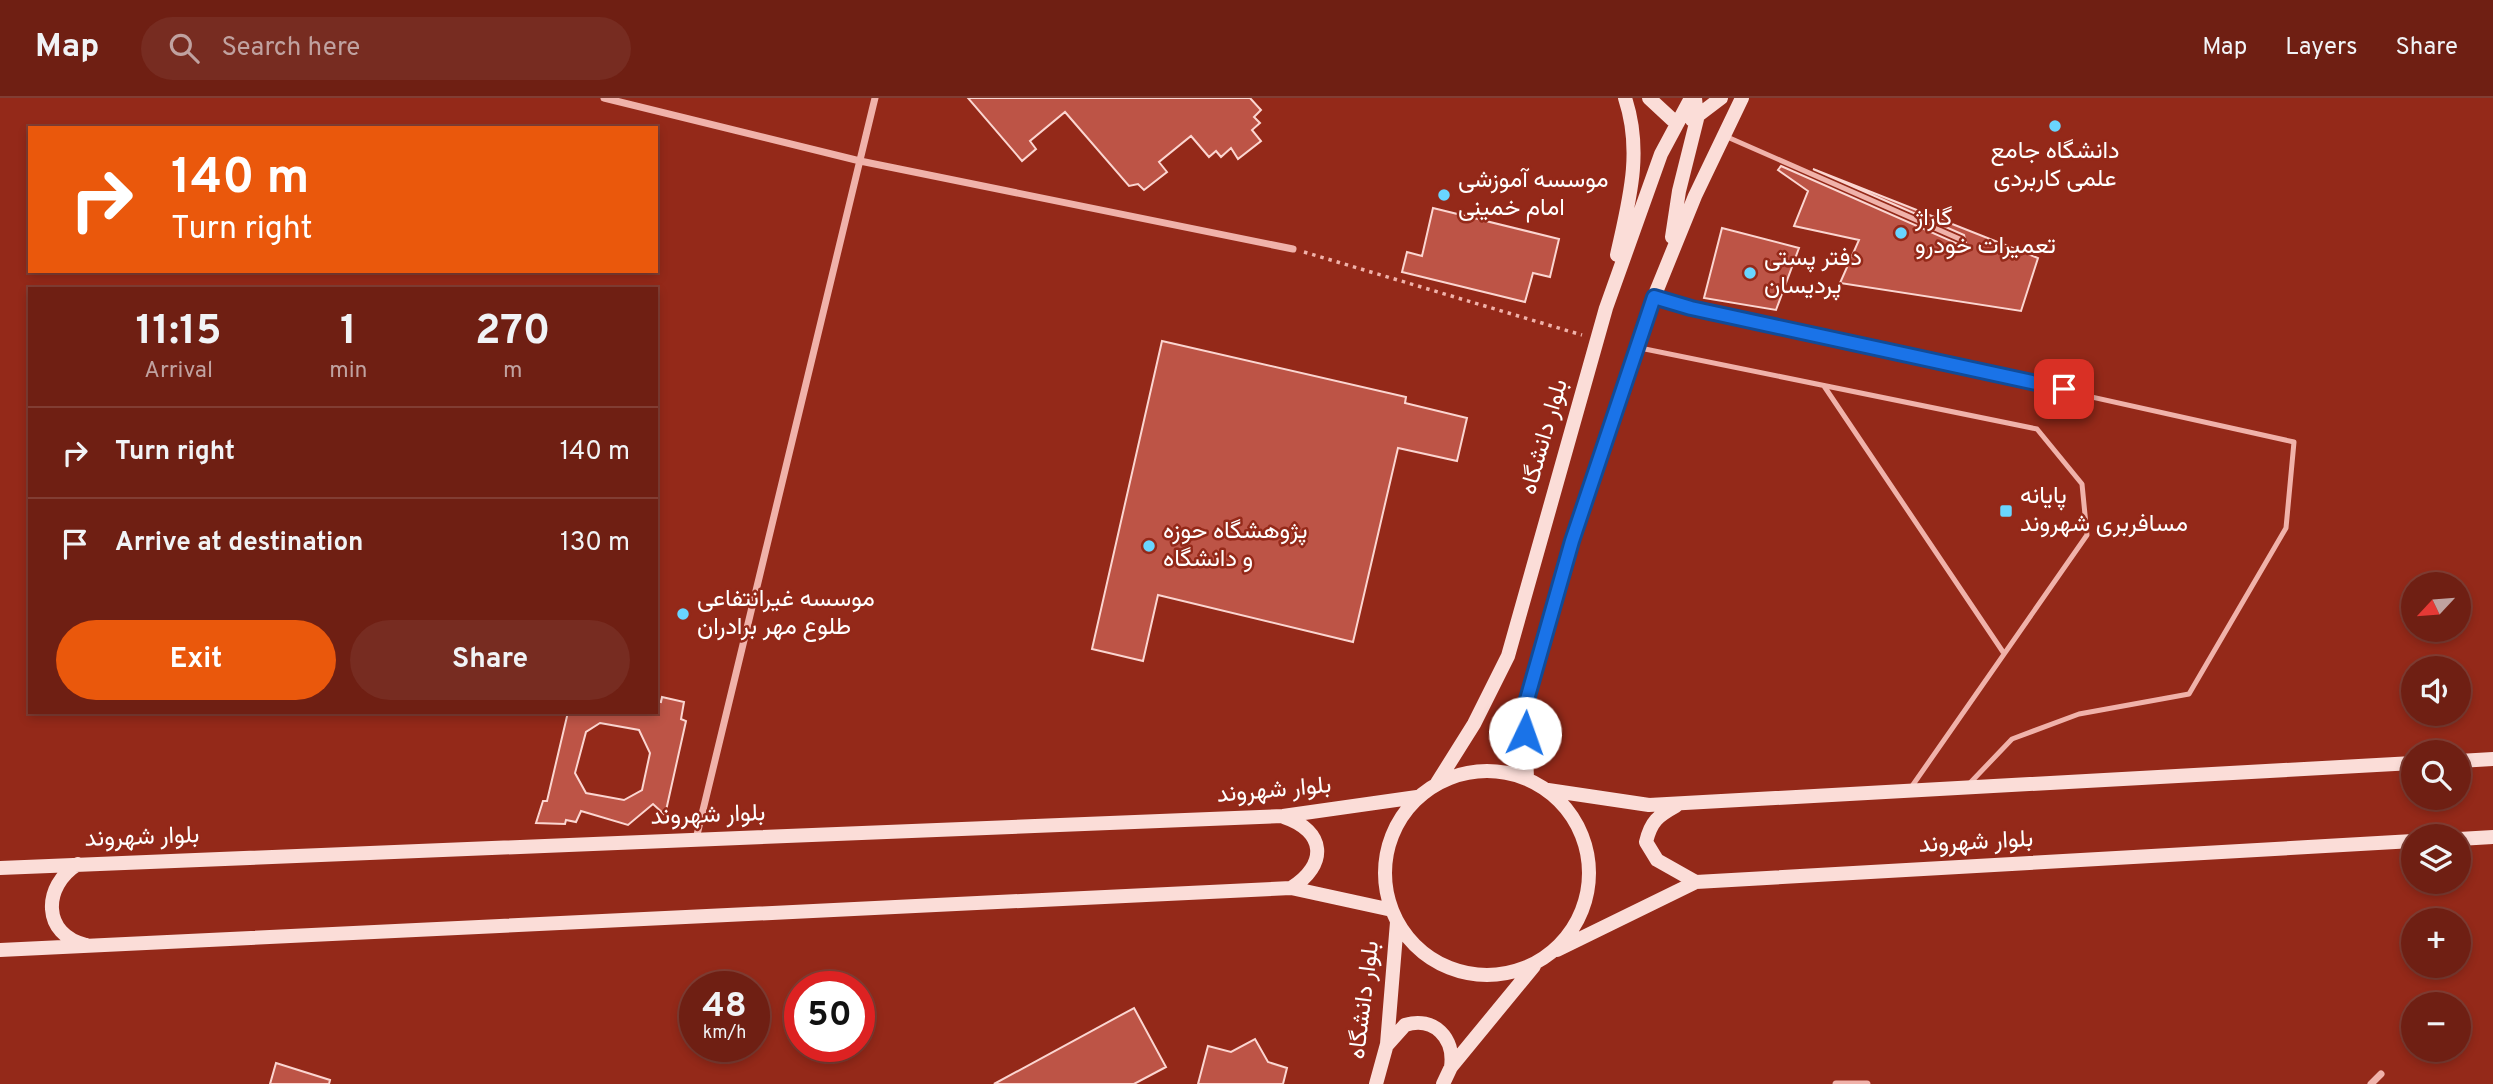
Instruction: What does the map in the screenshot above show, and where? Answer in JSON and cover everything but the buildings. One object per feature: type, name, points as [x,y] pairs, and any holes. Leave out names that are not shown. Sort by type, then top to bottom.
[{"type":"main road","points":[[1606,308],[1633,183],[1635,137],[1625,98]]},
{"type":"main road","points":[[1649,98],[1677,124],[1697,119],[1720,98]]},
{"type":"main road","points":[[1669,259],[1679,191],[1697,119],[1693,98]]},
{"type":"main road","name":"بلوار دانشگاه","points":[[1437,783],[1475,724],[1508,656],[1606,308],[1661,154],[1693,98]]},
{"type":"main road","points":[[1527,778],[1524,710],[1572,541],[1654,297],[1695,195],[1742,98]]},
{"type":"main road","points":[[2471,760],[2493,759]]},
{"type":"main road","points":[[1548,790],[1649,805],[2401,764]]},
{"type":"main road","points":[[1443,1084],[1451,1066],[1535,965],[1556,950],[1573,930],[1585,907],[1590,881],[1589,855],[1581,830],[1567,808],[1548,790],[1527,778],[1482,770],[1458,774],[1437,783],[1417,797],[1392,834],[1386,856],[1385,879],[1394,916],[1413,944],[1433,961],[1457,972],[1484,976],[1510,974],[1535,965]]},
{"type":"main road","name":"بلوار شهروند","points":[[0,867],[1283,816],[1417,797]]},
{"type":"main road","points":[[1680,803],[1659,814],[1650,824],[1646,842],[1657,860],[1696,882]]},
{"type":"main road","points":[[1283,816],[1302,822],[1315,838],[1317,859],[1308,877],[1292,888]]},
{"type":"main road","points":[[2471,838],[2493,837]]},
{"type":"main road","name":"بلوار شهروند","points":[[1556,950],[1696,882],[2401,842]]},
{"type":"main road","points":[[79,864],[57,882],[52,895],[52,910],[56,924],[65,935],[78,943],[92,946]]},
{"type":"main road","points":[[0,950],[1292,888],[1394,916]]},
{"type":"main road","name":"بلوار دانشگاه","points":[[1376,1084],[1387,1044],[1394,916]]},
{"type":"main road","points":[[1387,1044],[1405,1025],[1431,1024],[1440,1030],[1451,1046],[1451,1066]]},
{"type":"street","points":[[604,98],[860,161],[1293,249]]},
{"type":"street","points":[[696,839],[875,98]]},
{"type":"street","points":[[2371,1084],[2381,1074]]},
{"type":"street","points":[[1836,1084],[1867,1084]]},
{"type":"lane","points":[[1725,135],[1962,240]]},
{"type":"lane","points":[[1654,297],[1691,308],[2294,442],[2286,528],[2189,694],[2079,714],[2012,739],[1966,788]]},
{"type":"lane","points":[[1636,348],[2036,429],[2082,484],[2087,535],[1909,791]]},
{"type":"lane","points":[[1824,386],[2003,653]]},
{"type":"path","points":[[1293,249],[1597,339]]},
{"type":"place","name":"دانشگاه جامع علمی کاربردی","points":[[2055,126]]},
{"type":"place","name":"موسسه آموزشی امام خمینی","points":[[1444,195]]},
{"type":"place","name":"گاراژ تعمیرات خودرو","points":[[1901,233]]},
{"type":"place","name":"دفتر پستی پردیسان","points":[[1750,273]]},
{"type":"place","name":"پایانه مسافربری شهروند","points":[[2006,511]]},
{"type":"place","name":"پژوهشگاه حوزه و دانشگاه","points":[[1149,546]]},
{"type":"place","name":"موسسه غیرانتفاعی طلوع مهر برادران","points":[[683,614]]},
{"type":"route","points":[[1525,733],[1524,710],[1536,662],[1572,541],[1654,297],[1691,308],[2064,389]]}]
